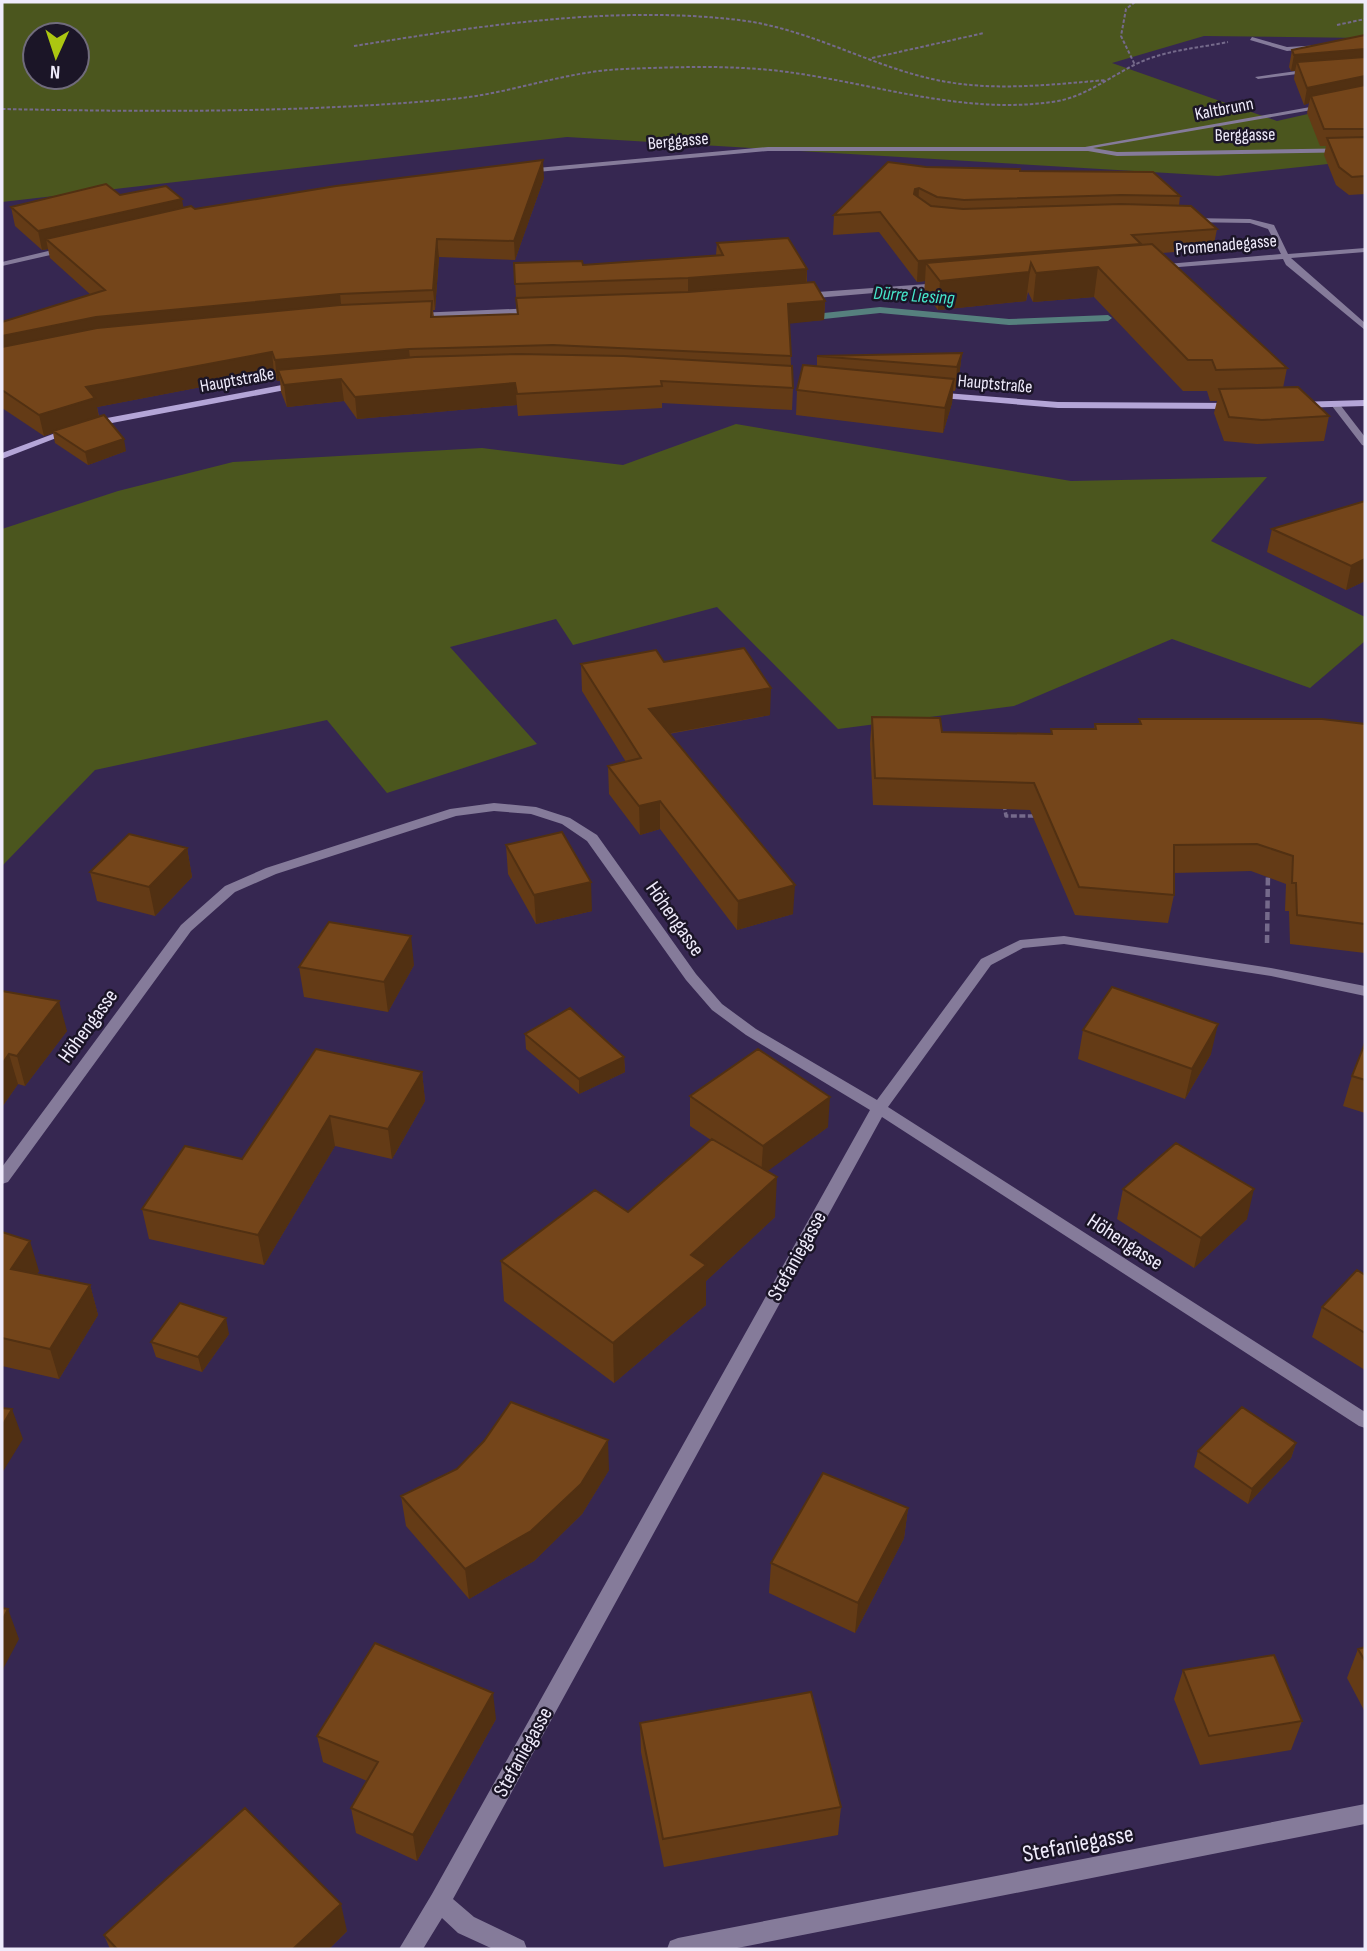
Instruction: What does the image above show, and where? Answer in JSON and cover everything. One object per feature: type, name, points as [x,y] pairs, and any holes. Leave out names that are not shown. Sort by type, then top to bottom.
[{"type":"main road","name":"Hauptstraße","points":[[2,456],[100,421],[248,392],[315,384]]},
{"type":"main road","name":"Hauptstraße","points":[[916,393],[1058,405],[1245,405]]},
{"type":"main road","points":[[1283,405],[1365,403]]},
{"type":"street","points":[[1252,40],[1287,49],[1326,47]]},
{"type":"street","points":[[1258,76],[1321,70]]},
{"type":"street","name":"Kaltbrunn","points":[[1088,149],[1335,104]]},
{"type":"street","name":"Berggasse","points":[[516,172],[768,149],[1088,149],[1117,154],[1365,150]]},
{"type":"street","points":[[1172,220],[1262,223],[1274,230],[1285,256],[1365,327]]},
{"type":"street","points":[[2,264],[68,248]]},
{"type":"street","name":"Promenadegasse","points":[[1143,268],[1365,250]]},
{"type":"street","points":[[798,296],[950,284]]},
{"type":"street","points":[[411,316],[549,311]]},
{"type":"street","points":[[1335,404],[1365,443]]},
{"type":"street","name":"Höhengasse","points":[[2,1178],[186,928],[230,889],[271,871],[436,817],[484,808],[541,812],[566,821],[586,834],[691,977],[717,1007],[751,1032],[879,1108],[1365,1421]]},
{"type":"street","name":"Stefaniegasse","points":[[410,1949],[440,1902],[879,1108],[986,962],[1020,944],[1049,940],[1080,941],[1365,990]]},
{"type":"street","name":"Stefaniegasse","points":[[678,1949],[1365,1814]]},
{"type":"street","points":[[440,1902],[466,1925],[516,1949]]},
{"type":"path","points":[[1135,2],[1126,9],[1121,36],[1135,65]]},
{"type":"path","points":[[354,46],[464,29],[552,20],[704,18],[773,26],[930,78],[967,86],[1022,87],[1107,79]]},
{"type":"path","points":[[872,59],[984,33]]},
{"type":"path","points":[[2,109],[201,113],[398,104],[485,96],[579,74],[651,67],[769,70],[941,100],[981,103],[1052,102],[1082,95],[1135,65],[1172,51],[1252,40]]},
{"type":"path","points":[[1003,791],[1006,816],[1043,816]]},
{"type":"path","points":[[1267,946],[1268,863]]},
{"type":"green space","points":[[2,2],[1365,2],[1365,38],[1204,36],[1112,63],[1277,121],[1365,101],[1365,160],[1218,176],[567,137],[2,202]]},
{"type":"green space","points":[[736,424],[1071,481],[1267,477],[1211,541],[1365,617],[1365,641],[1310,688],[1172,639],[1014,706],[838,729],[717,607],[573,645],[556,619],[450,647],[537,744],[387,793],[327,720],[95,770],[2,866],[2,529],[118,491],[233,462],[482,448],[623,465]]},
{"type":"building","points":[[1365,35],[1365,49],[1294,55],[1292,50]]},
{"type":"building","points":[[1365,57],[1365,76],[1307,88],[1297,62]]},
{"type":"building","points":[[1365,85],[1365,129],[1324,129],[1311,96]]},
{"type":"building","points":[[1365,137],[1365,176],[1352,177],[1339,167],[1327,138]]},
{"type":"building","points":[[543,160],[514,241],[437,239],[433,290],[340,294],[96,317],[2,336],[2,322],[105,290],[46,239],[191,206],[195,209],[336,186]]},
{"type":"building","points":[[888,162],[926,167],[1020,171],[1153,172],[1180,196],[964,200],[937,197],[919,188],[915,189],[914,194],[931,206],[963,209],[1121,204],[1191,206],[1217,229],[1132,235],[1141,244],[918,261],[880,212],[834,215]]},
{"type":"building","points":[[106,184],[120,195],[166,186],[182,199],[38,231],[11,207]]},
{"type":"building","points":[[788,238],[807,269],[688,278],[515,284],[514,263],[582,261],[583,265],[723,255],[717,243]]},
{"type":"building","points":[[1152,244],[1287,368],[1216,370],[1212,360],[1188,360],[1098,267],[1036,273],[1031,263],[1029,272],[940,281],[926,263]]},
{"type":"building","points":[[814,282],[825,301],[788,304],[791,356],[553,345],[409,349],[275,360],[272,352],[86,387],[95,398],[39,415],[2,390],[2,347],[97,328],[340,305],[432,301],[431,317],[518,314],[516,298],[688,292]]},
{"type":"building","points":[[962,353],[957,367],[817,356]]},
{"type":"building","points":[[519,354],[624,356],[792,366],[793,388],[661,381],[662,386],[517,394],[515,383],[355,397],[341,379],[284,385],[278,370],[415,357]]},
{"type":"building","points":[[803,365],[954,379],[945,408],[797,390]]},
{"type":"building","points":[[1298,387],[1329,416],[1262,420],[1229,417],[1219,389]]},
{"type":"building","points":[[104,415],[124,439],[85,452],[53,431]]},
{"type":"building","points":[[1365,501],[1365,559],[1351,566],[1272,529]]},
{"type":"building","points":[[744,648],[771,688],[649,709],[795,885],[738,901],[660,801],[639,806],[608,766],[641,758],[581,664],[656,650],[664,662]]},
{"type":"building","points":[[872,717],[940,718],[942,732],[1052,734],[1051,729],[1096,729],[1095,724],[1141,724],[1139,719],[1322,719],[1365,724],[1365,924],[1297,915],[1296,883],[1292,883],[1293,856],[1257,844],[1174,845],[1174,895],[1079,887],[1034,783],[875,778]]},
{"type":"building","points":[[562,832],[591,882],[534,895],[506,845]]},
{"type":"building","points":[[129,834],[187,848],[149,887],[90,872]]},
{"type":"building","points":[[329,922],[411,936],[384,982],[299,967]]},
{"type":"building","points":[[1112,987],[1218,1024],[1192,1069],[1083,1030]]},
{"type":"building","points":[[2,991],[59,1001],[17,1056],[9,1054],[2,1064]]},
{"type":"building","points":[[570,1008],[624,1057],[579,1079],[525,1034]]},
{"type":"building","points":[[1365,1043],[1365,1080],[1352,1076]]},
{"type":"building","points":[[316,1049],[422,1072],[388,1129],[330,1116],[258,1235],[142,1209],[185,1146],[242,1159]]},
{"type":"building","points":[[758,1049],[830,1097],[763,1146],[690,1096]]},
{"type":"building","points":[[712,1139],[777,1177],[691,1255],[706,1265],[613,1343],[501,1261],[595,1190],[628,1212]]},
{"type":"building","points":[[1176,1143],[1254,1189],[1201,1238],[1123,1189]]},
{"type":"building","points":[[2,1232],[30,1241],[11,1269],[90,1285],[50,1349],[2,1338]]},
{"type":"building","points":[[1357,1270],[1365,1275],[1365,1333],[1322,1307]]},
{"type":"building","points":[[180,1303],[226,1318],[198,1357],[151,1342]]},
{"type":"building","points":[[511,1402],[608,1440],[581,1484],[531,1531],[465,1569],[401,1496],[457,1469],[484,1441]]},
{"type":"building","points":[[1242,1407],[1296,1443],[1252,1489],[1198,1451]]},
{"type":"building","points":[[2,1408],[12,1409],[2,1426]]},
{"type":"building","points":[[823,1473],[908,1508],[858,1603],[771,1563]]},
{"type":"building","points":[[2,1608],[8,1609],[2,1621]]},
{"type":"building","points":[[375,1643],[493,1693],[413,1835],[351,1808],[378,1762],[317,1736]]},
{"type":"building","points":[[1365,1647],[1365,1661],[1358,1649]]},
{"type":"building","points":[[1274,1655],[1302,1721],[1209,1736],[1183,1670]]},
{"type":"building","points":[[811,1692],[841,1807],[663,1839],[640,1723]]},
{"type":"building","points":[[245,1808],[341,1904],[293,1949],[117,1949],[104,1935]]},
{"type":"waterway","name":"Dürre Liesing","points":[[805,318],[880,310],[1009,322],[1108,318]]}]
